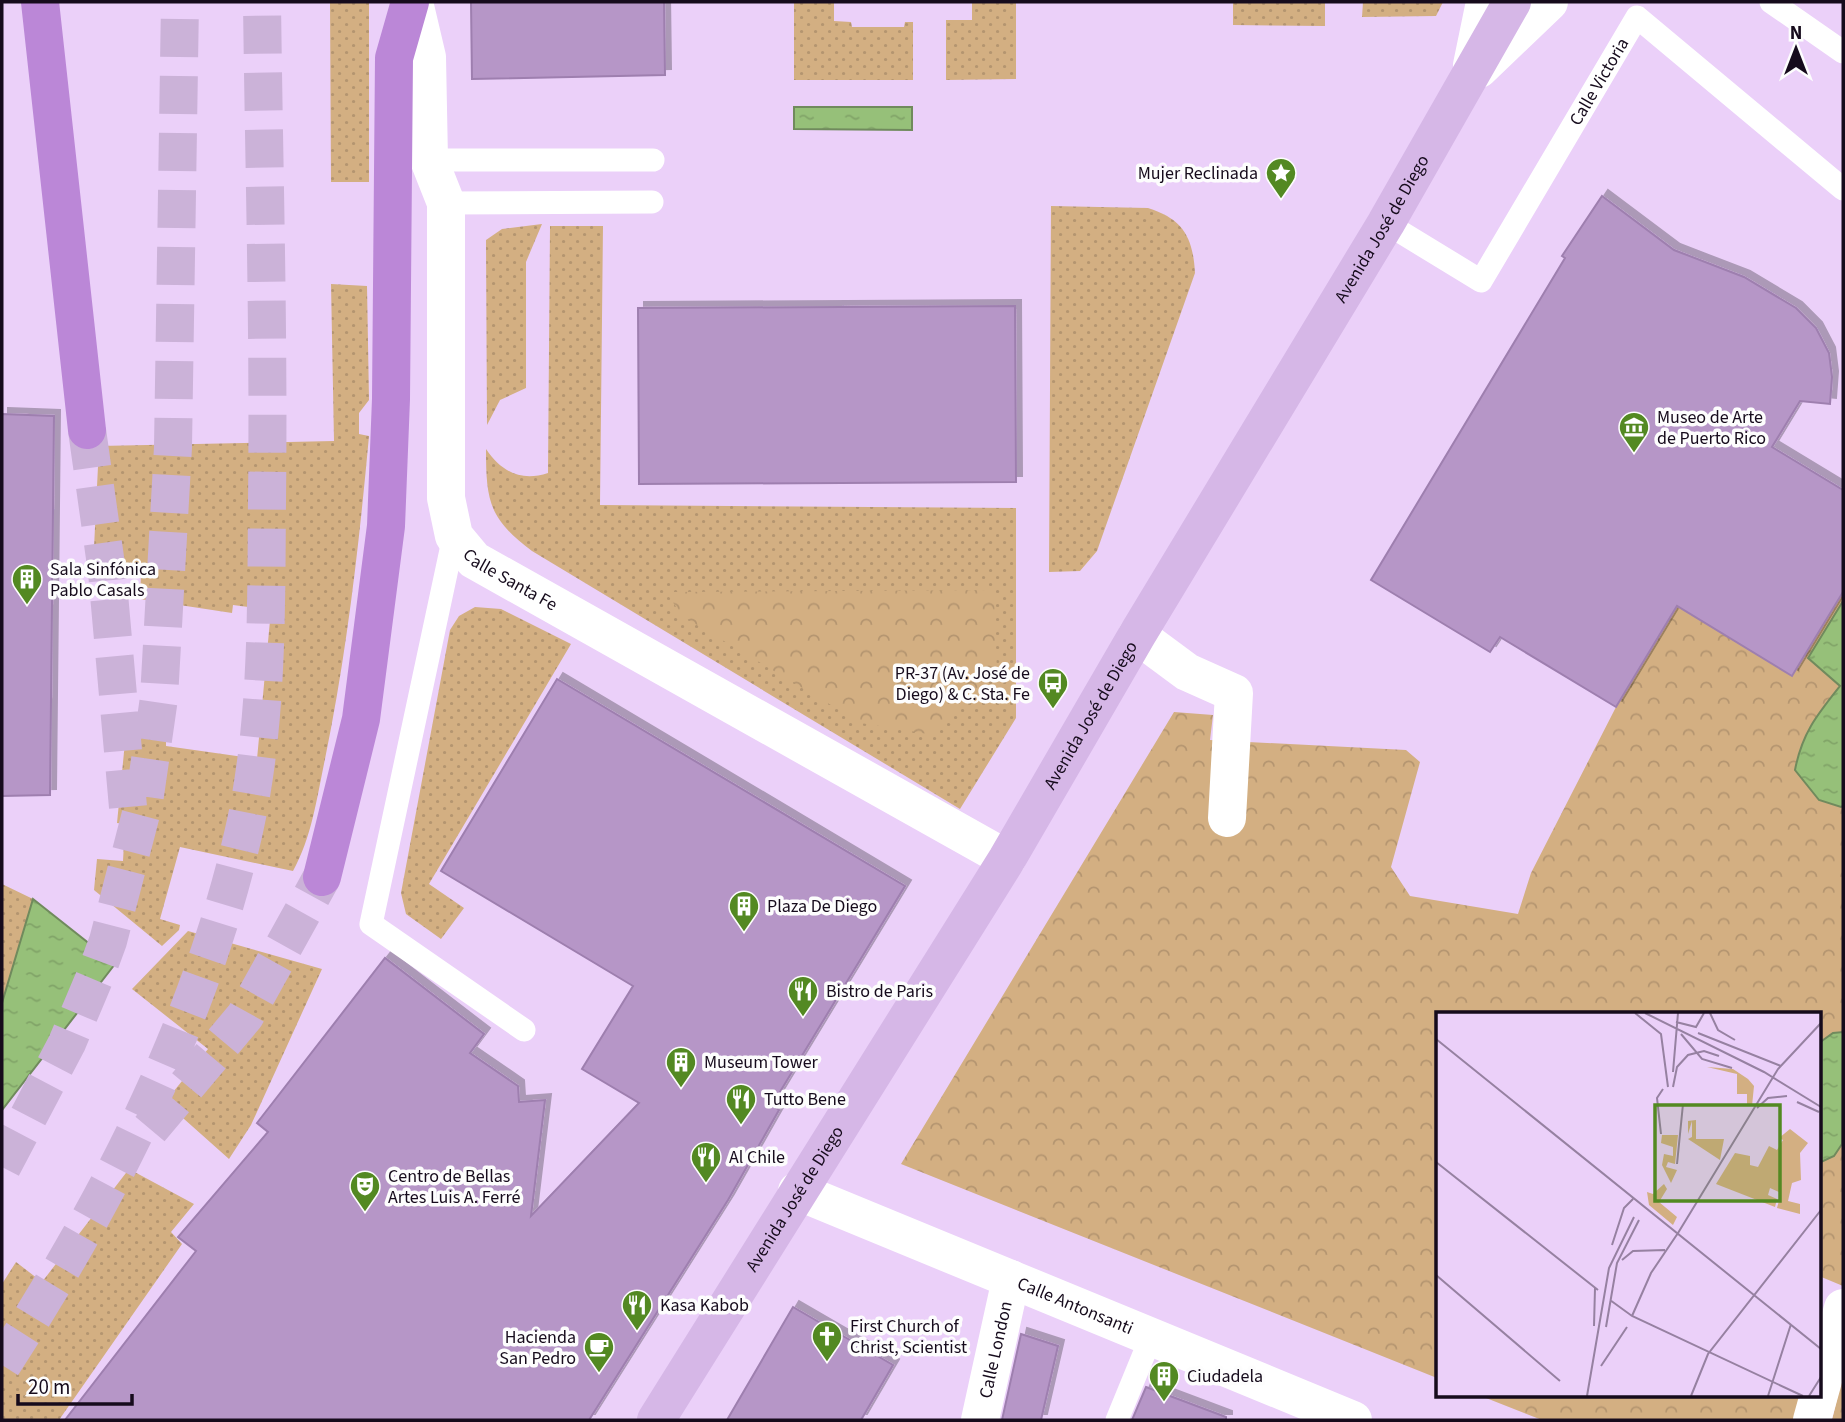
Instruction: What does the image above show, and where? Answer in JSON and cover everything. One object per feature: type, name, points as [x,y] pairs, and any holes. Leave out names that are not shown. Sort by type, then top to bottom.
[{"type":"highway","points":[[40,2],[87,430]]},
{"type":"highway","points":[[322,877],[361,719],[386,526],[391,399],[394,58],[412,2]]},
{"type":"main road","name":"Avenida José de Diego","points":[[656,1420],[1007,859],[1137,635],[1386,223],[1512,2]]},
{"type":"street","name":"Calle Santa Fe","points":[[412,2],[427,57],[429,160],[446,203],[446,498],[454,536],[474,560],[1007,859]]},
{"type":"street","points":[[1469,78],[1485,2]]},
{"type":"street","points":[[1469,78],[1549,2]]},
{"type":"street","points":[[1137,635],[1187,672],[1234,693],[1227,818]]},
{"type":"street","name":"Calle Antonsanti","points":[[797,1191],[1353,1420]]},
{"type":"street","name":"Calle London","points":[[980,1420],[1011,1279]]},
{"type":"street","points":[[1820,1391],[1843,1308]]},
{"type":"street","points":[[1812,1420],[1818,1398]]},
{"type":"lane","points":[[1771,2],[1843,52]]},
{"type":"lane","name":"Calle Victoria","points":[[1386,223],[1481,281],[1643,10],[1843,189]]},
{"type":"lane","points":[[429,160],[653,160]]},
{"type":"lane","points":[[446,203],[652,202]]},
{"type":"lane","points":[[454,536],[371,924],[524,1030]]},
{"type":"lane","points":[[1117,1420],[1151,1337]]},
{"type":"green space","points":[[330,2],[369,2],[369,182],[331,182]]},
{"type":"green space","points":[[794,2],[834,2],[834,21],[851,22],[852,27],[904,27],[905,22],[913,22],[913,80],[794,80]]},
{"type":"green space","points":[[972,2],[1016,2],[1016,79],[946,80],[946,20],[972,20]]},
{"type":"green space","points":[[1233,2],[1325,2],[1325,26],[1233,25]]},
{"type":"green space","points":[[1363,2],[1443,2],[1436,16],[1362,17]]},
{"type":"green space","points":[[1051,206],[1148,208],[1160,212],[1184,231],[1194,260],[1195,273],[1097,551],[1080,571],[1049,572]]},
{"type":"green space","points":[[542,224],[526,262],[526,388],[500,400],[487,425],[486,240],[502,229]]},
{"type":"green space","points":[[550,226],[603,226],[600,505],[1016,508],[1016,718],[960,809],[532,551],[507,529],[499,518],[489,496],[486,449],[498,463],[512,473],[529,476],[548,473]]},
{"type":"green space","points":[[331,284],[367,286],[369,400],[359,413],[359,434],[369,436],[346,639],[313,817],[293,871],[180,847],[160,919],[180,925],[179,930],[162,946],[94,890],[97,859],[123,861],[125,824],[117,823],[127,722],[166,728],[166,746],[257,759],[271,610],[233,605],[232,613],[140,599],[141,574],[93,568],[99,446],[334,441]]},
{"type":"green space","points":[[994,590],[997,674],[934,735],[861,723],[682,616],[666,592]]},
{"type":"green space","points":[[1843,592],[1843,1286],[1820,1276],[1820,1012],[1436,1012],[1436,1378],[901,1164],[1174,712],[1213,715],[1210,740],[1406,750],[1420,762],[1391,867],[1410,896],[1518,914],[1531,873],[1616,707],[1677,606],[1792,675]]},
{"type":"green space","points":[[475,607],[501,609],[571,644],[429,884],[464,908],[441,939],[406,914],[401,893],[450,630],[459,616]]},
{"type":"green space","points":[[2,884],[33,899],[2,1003]]},
{"type":"green space","points":[[188,931],[322,969],[251,1125],[229,1159],[165,1102],[208,1049],[132,989]]},
{"type":"green space","points":[[129,1169],[194,1204],[171,1232],[182,1244],[59,1420],[2,1420],[2,1284],[16,1262],[42,1282]]},
{"type":"green space","points":[[1843,1374],[1843,1420],[1832,1420]]},
{"type":"green space","points":[[1486,1398],[1801,1398],[1795,1420],[1542,1420]]},
{"type":"water","points":[[794,107],[912,107],[912,130],[794,129]]},
{"type":"water","points":[[1843,601],[1841,807],[1819,800],[1795,770],[1802,745],[1812,725],[1840,686],[1808,658]]},
{"type":"water","points":[[33,899],[115,964],[2,1110],[2,1003]]},
{"type":"water","points":[[1843,1032],[1842,1144],[1834,1156],[1820,1163],[1820,1042],[1833,1033]]},
{"type":"building","points":[[471,2],[664,2],[665,75],[472,79]]},
{"type":"building","name":"Museo de Arte de Puerto Rico","points":[[1602,196],[1674,250],[1744,277],[1796,308],[1816,328],[1829,353],[1832,377],[1830,404],[1800,401],[1772,447],[1843,490],[1843,592],[1792,676],[1677,606],[1616,707],[1500,637],[1490,652],[1371,580],[1565,258],[1562,256]]},
{"type":"building","points":[[1015,306],[1016,482],[639,484],[638,308]]},
{"type":"building","name":"Sala Sinfónica Pablo Casals","points":[[2,414],[54,416],[50,795],[2,796]]},
{"type":"building","points":[[557,679],[905,886],[772,1105],[779,1110],[728,1200],[589,1420],[65,1420],[196,1251],[178,1237],[268,1132],[257,1123],[385,958],[484,1034],[470,1053],[518,1086],[519,1102],[545,1100],[531,1216],[639,1103],[582,1069],[633,986],[441,871]]},
{"type":"building","name":"First Church of Christ, Scientist","points":[[793,1307],[893,1365],[861,1420],[727,1420]]},
{"type":"building","points":[[1021,1334],[1058,1346],[1041,1420],[1002,1420]]},
{"type":"building","name":"Ciudadela","points":[[1146,1387],[1226,1417],[1226,1420],[1132,1420]]},
{"type":"tunnel","points":[[2,1167],[67,1043],[94,979],[108,941],[144,802],[159,698],[173,447],[180,2]]},
{"type":"tunnel","points":[[2,1365],[41,1304],[113,1176],[175,1043],[202,975],[224,906],[251,794],[261,711],[266,585],[267,376],[262,2]]},
{"type":"tunnel","points":[[87,430],[107,572],[128,807]]},
{"type":"tunnel","points":[[150,1129],[245,1016],[322,877]]},
{"type":"place","name":"Mujer Reclinada","points":[[1281,200]]},
{"type":"place","name":"Museo de Arte de Puerto Rico","points":[[1634,454]]},
{"type":"place","name":"Sala Sinfónica Pablo Casals","points":[[27,606]]},
{"type":"place","name":"PR-37 (Av. José de Diego) & C. Sta. Fe","points":[[1053,710]]},
{"type":"place","name":"Plaza De Diego","points":[[744,933]]},
{"type":"place","name":"Bistro de Paris","points":[[803,1018]]},
{"type":"place","name":"Museum Tower","points":[[681,1089]]},
{"type":"place","name":"Tutto Bene","points":[[741,1126]]},
{"type":"place","name":"Al Chile","points":[[706,1184]]},
{"type":"place","name":"Centro de Bellas Artes Luis A. Ferré","points":[[365,1213]]},
{"type":"place","name":"Kasa Kabob","points":[[637,1332]]},
{"type":"place","name":"First Church of Christ, Scientist","points":[[827,1363]]},
{"type":"place","name":"Hacienda San Pedro","points":[[599,1374]]},
{"type":"place","name":"Ciudadela","points":[[1164,1403]]}]
